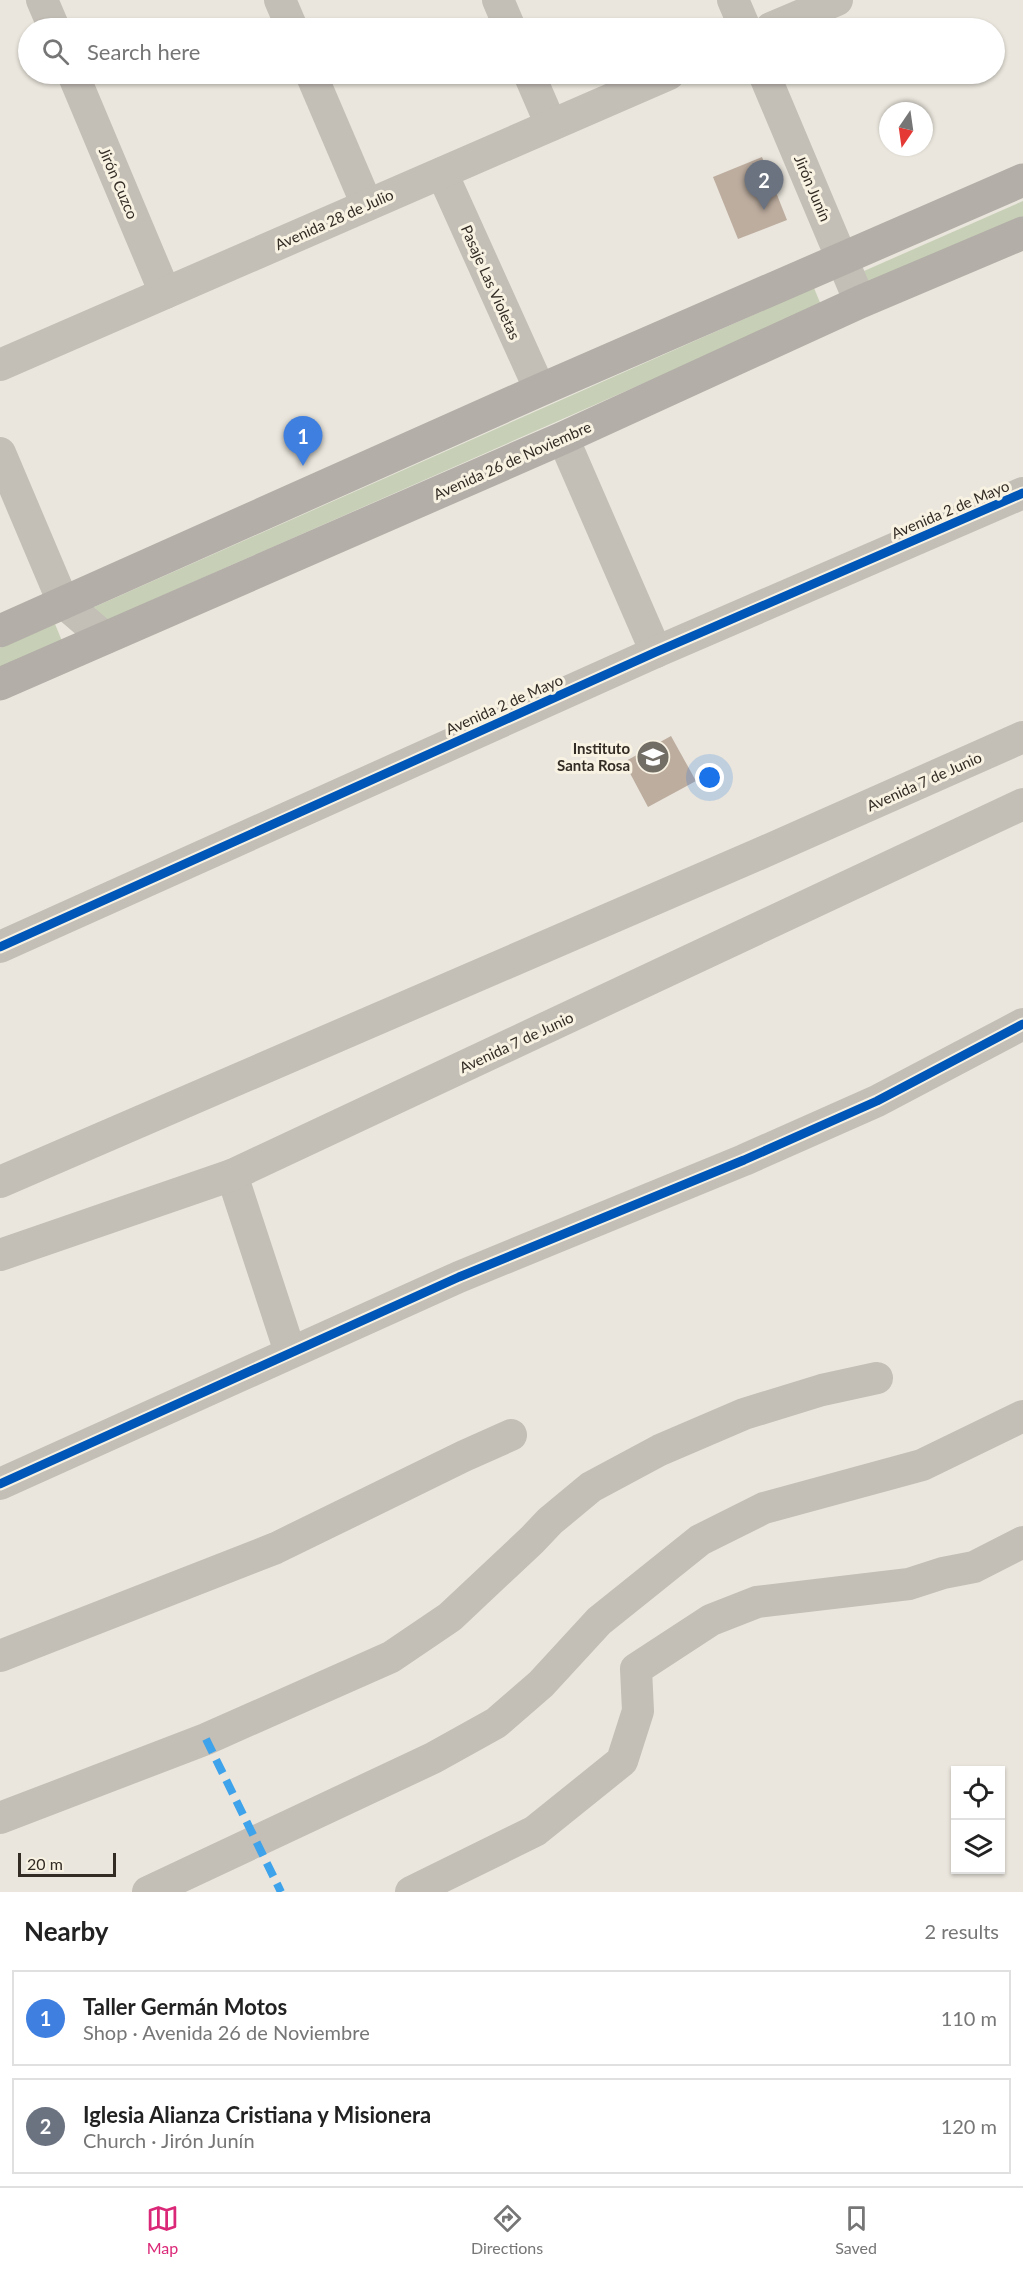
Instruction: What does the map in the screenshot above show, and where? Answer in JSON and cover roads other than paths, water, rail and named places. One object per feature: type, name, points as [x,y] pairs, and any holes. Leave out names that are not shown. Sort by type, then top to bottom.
[{"type":"main road","points":[[0,630],[540,390],[1023,180]]},
{"type":"main road","name":"Avenida 26 de Noviembre","points":[[0,684],[563,438],[860,302],[1023,233]]},
{"type":"street","points":[[42,0],[50,18]]},
{"type":"street","points":[[280,0],[288,18]]},
{"type":"street","points":[[498,0],[506,18]]},
{"type":"street","points":[[732,0],[740,18]]},
{"type":"street","points":[[795,18],[837,0]]},
{"type":"street","name":"Jirón Cuzco","points":[[77,84],[165,293]]},
{"type":"street","points":[[315,84],[367,205]]},
{"type":"street","points":[[533,84],[551,125]]},
{"type":"street","name":"Avenida 28 de Julio","points":[[0,365],[646,84]]},
{"type":"street","name":"Jirón Junín","points":[[768,84],[860,302]]},
{"type":"street","name":"Pasaje Las Violetas","points":[[442,173],[540,390]]},
{"type":"street","points":[[563,438],[656,652]]},
{"type":"street","points":[[0,453],[63,602],[105,638]]},
{"type":"street","name":"Avenida 2 de Mayo","points":[[0,947],[656,652],[1023,493]]},
{"type":"street","name":"Avenida 7 de Junio","points":[[0,1182],[759,854],[1023,737]]},
{"type":"street","name":"Avenida 7 de Junio","points":[[0,1255],[232,1175],[1023,804]]},
{"type":"street","points":[[0,1484],[459,1277],[744,1160],[867,1106],[1023,1024]]},
{"type":"street","points":[[232,1175],[290,1352]]},
{"type":"street","points":[[0,1818],[206,1739],[391,1657],[450,1617],[550,1521],[591,1487],[660,1450],[744,1414],[822,1390],[877,1378]]},
{"type":"street","points":[[148,1892],[433,1758],[496,1723],[541,1684],[599,1621],[700,1540],[764,1508],[922,1465],[1023,1416]]},
{"type":"street","points":[[0,1656],[276,1548],[511,1435]]},
{"type":"street","points":[[411,1892],[534,1831],[622,1761],[638,1711],[636,1669],[711,1620],[757,1602],[909,1584],[943,1573],[974,1567],[1023,1542]]},
{"type":"place","name":"Iglesia Alianza Cristiana y Misionera","points":[[764,210]]},
{"type":"place","name":"Taller Germán Motos","points":[[303,466]]},
{"type":"place","name":"Instituto Santa Rosa","points":[[653,757]]}]
